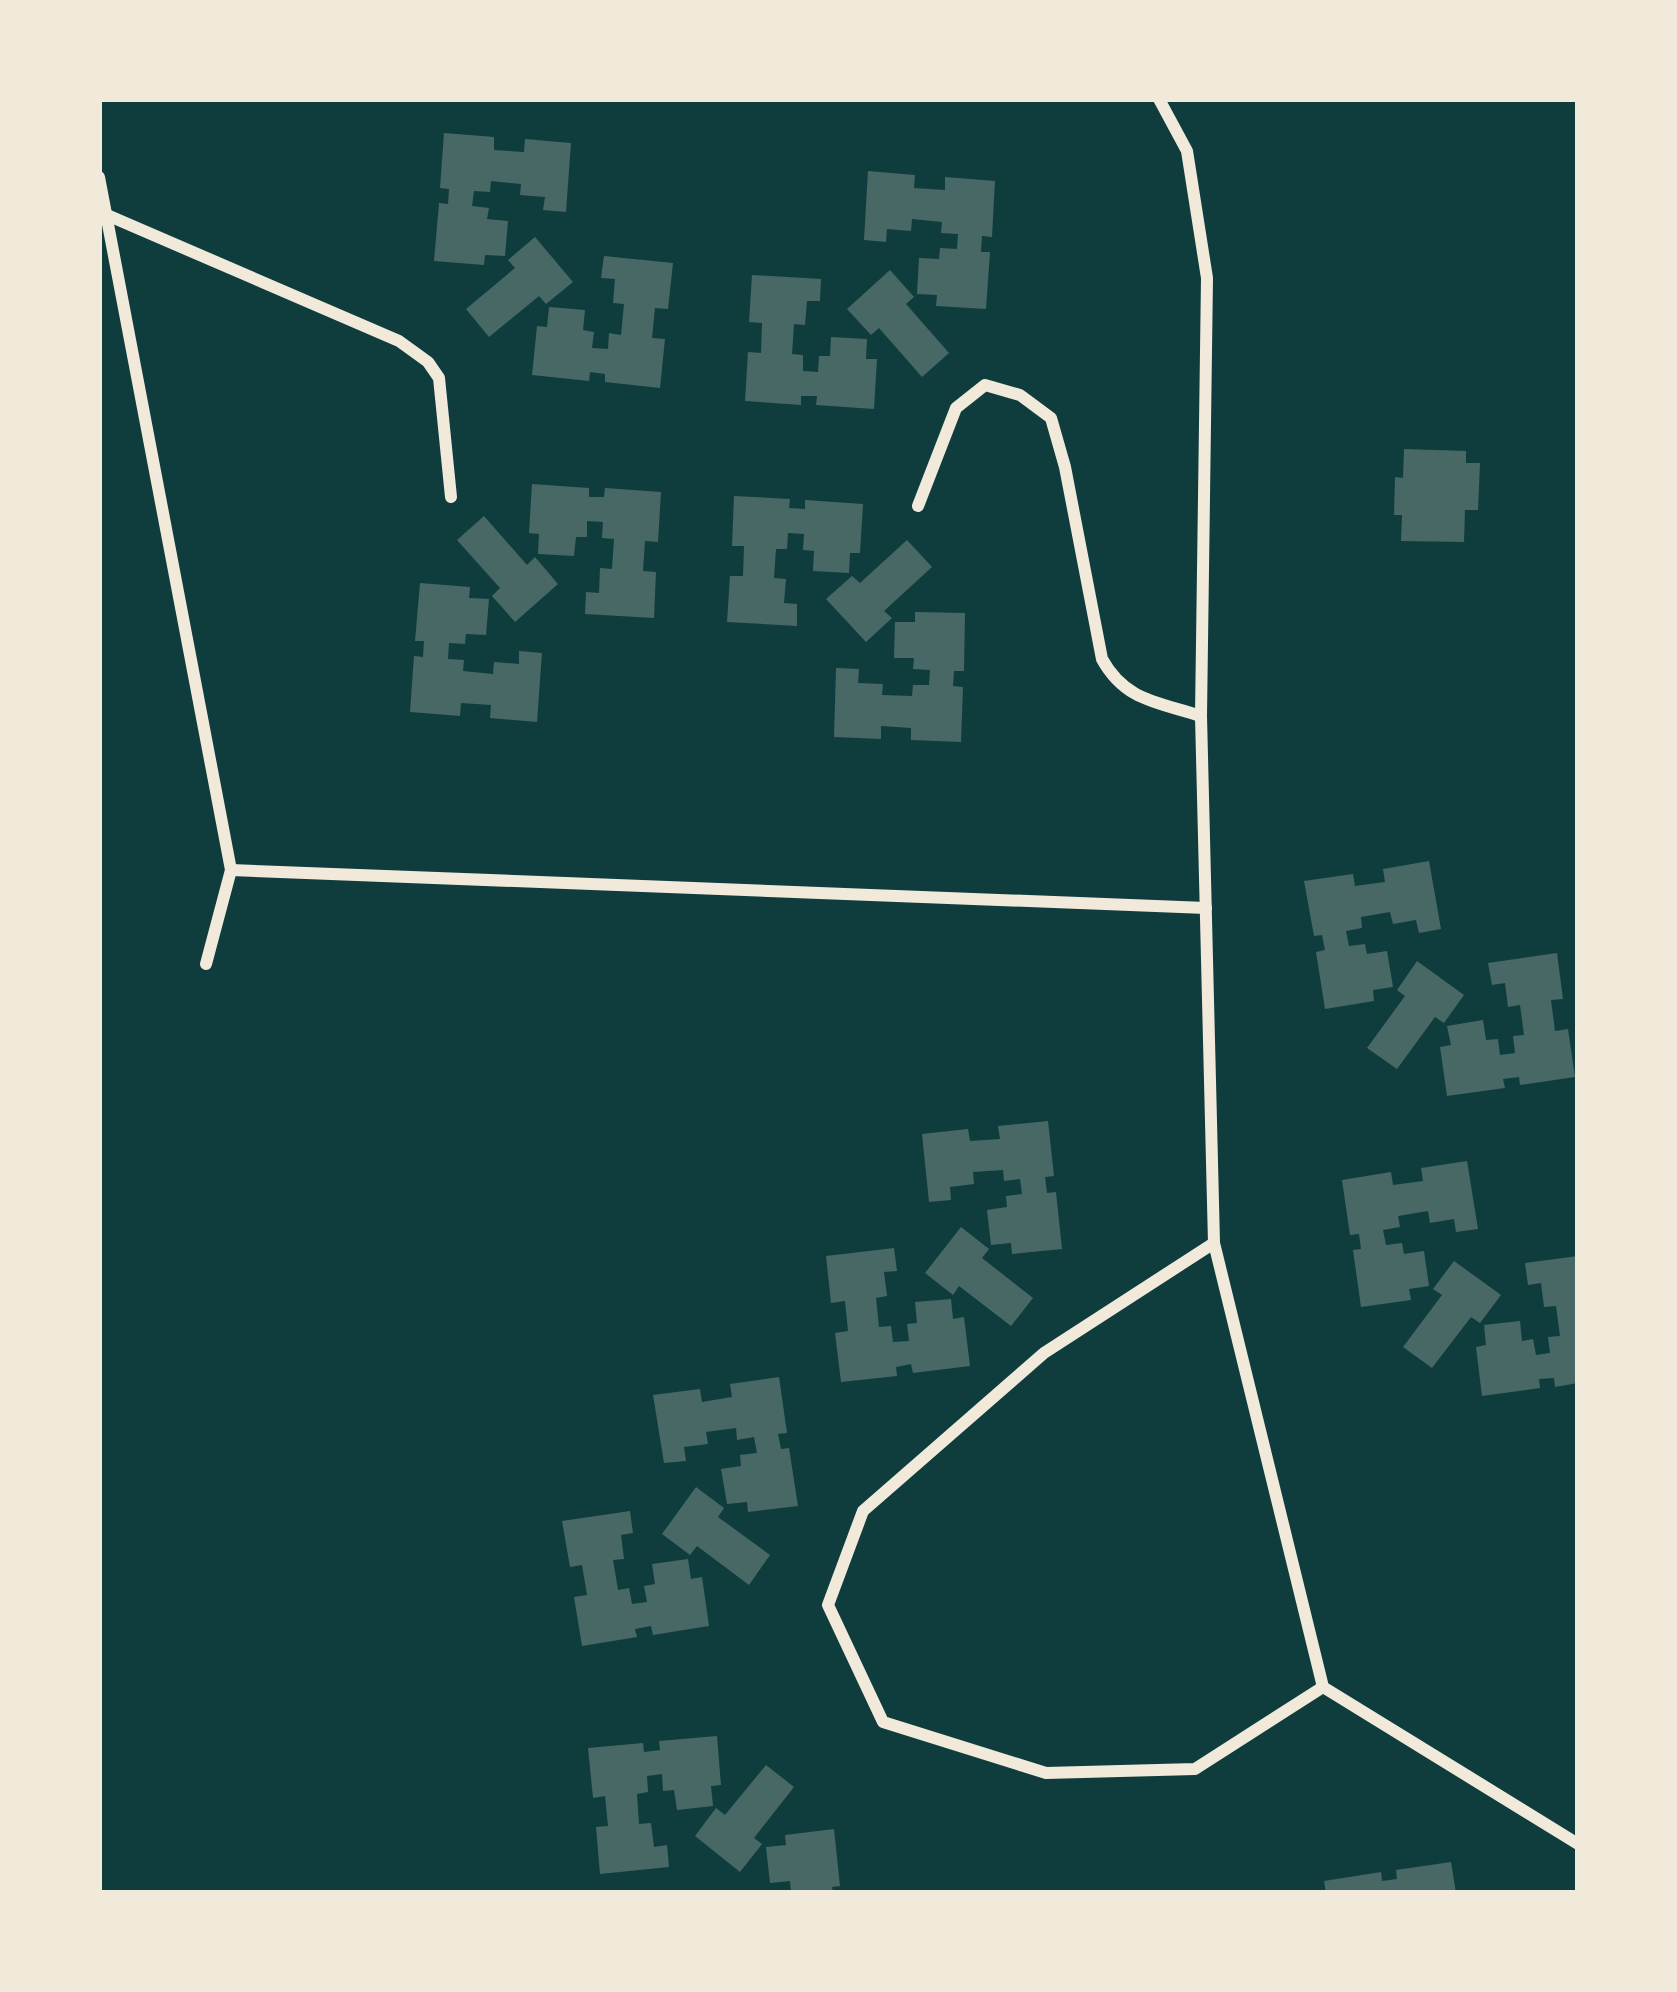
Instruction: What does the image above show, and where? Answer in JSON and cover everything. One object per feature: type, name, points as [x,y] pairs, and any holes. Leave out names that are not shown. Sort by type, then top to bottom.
[{"type":"street","points":[[1159,99],[1187,151],[1207,278],[1201,716],[1214,1243],[1323,1687],[1578,1844]]},
{"type":"street","points":[[99,177],[231,870],[206,964]]},
{"type":"street","points":[[106,215],[399,341],[428,362],[439,378],[451,496]]},
{"type":"street","points":[[918,506],[956,408],[985,386],[1020,395],[1051,418],[1065,466],[1102,659],[1114,681],[1135,695],[1201,716]]},
{"type":"street","points":[[231,870],[1206,908]]},
{"type":"street","points":[[1214,1243],[1044,1353],[863,1510],[828,1605],[883,1723],[1046,1774],[1195,1768],[1323,1687]]},
{"type":"building","points":[[444,133],[494,137],[494,150],[524,152],[525,139],[571,143],[566,212],[543,210],[545,197],[520,195],[521,184],[491,181],[490,192],[474,191],[472,206],[489,208],[487,219],[508,221],[505,256],[485,255],[484,265],[434,261],[439,203],[448,204],[449,189],[440,188]]},
{"type":"building","points":[[868,171],[915,175],[914,188],[945,190],[945,177],[995,181],[992,237],[982,236],[981,252],[990,252],[986,309],[936,306],[937,295],[917,294],[919,258],[939,259],[940,248],[957,249],[958,234],[941,233],[942,222],[912,219],[911,231],[887,229],[886,242],[864,240]]},
{"type":"building","points":[[535,237],[573,282],[546,304],[539,296],[489,337],[466,309],[515,268],[508,260]]},
{"type":"building","points":[[604,256],[673,263],[668,309],[655,308],[652,338],[665,339],[660,388],[605,382],[605,374],[590,372],[589,381],[532,375],[537,326],[547,327],[549,307],[585,310],[583,330],[594,332],[592,348],[608,349],[609,333],[621,335],[624,304],[613,303],[615,279],[601,278]]},
{"type":"building","points":[[890,270],[914,297],[906,304],[949,353],[922,377],[879,328],[871,335],[847,309]]},
{"type":"building","points":[[752,275],[821,279],[820,301],[807,301],[805,325],[794,324],[792,354],[803,355],[803,371],[818,372],[819,356],[830,356],[831,337],[867,339],[866,359],[877,359],[874,409],[816,405],[817,396],[801,396],[801,405],[745,401],[748,352],[761,353],[762,323],[749,322]]},
{"type":"building","points":[[1404,449],[1466,451],[1466,463],[1480,463],[1478,510],[1465,510],[1464,542],[1401,541],[1402,515],[1394,515],[1395,477],[1403,478]]},
{"type":"building","points":[[532,484],[589,488],[589,497],[604,497],[605,488],[661,492],[658,542],[645,541],[643,571],[656,572],[654,618],[585,614],[586,592],[599,593],[600,568],[612,569],[614,539],[602,538],[603,522],[587,521],[587,537],[576,537],[574,556],[538,554],[539,534],[529,533]]},
{"type":"building","points":[[734,496],[790,499],[789,508],[805,509],[805,500],[863,504],[860,553],[850,553],[849,573],[813,571],[814,551],[803,550],[804,534],[788,533],[787,549],[776,549],[774,578],[786,579],[784,603],[797,604],[797,626],[727,622],[730,576],[743,576],[744,546],[732,546]]},
{"type":"building","points":[[484,516],[527,565],[535,557],[558,584],[515,622],[492,596],[500,588],[457,540]]},
{"type":"building","points":[[907,540],[932,567],[884,611],[892,618],[866,642],[826,599],[852,576],[860,583]]},
{"type":"building","points":[[420,583],[470,587],[469,598],[489,599],[486,635],[466,634],[465,644],[449,643],[448,659],[464,660],[463,671],[493,674],[494,662],[519,664],[519,651],[542,653],[537,722],[490,718],[491,705],[461,703],[460,716],[410,712],[414,656],[423,657],[424,641],[415,641]]},
{"type":"building","points":[[915,612],[965,613],[964,671],[954,671],[953,686],[963,687],[961,742],[911,740],[911,728],[881,726],[881,739],[834,737],[836,668],[859,669],[858,683],[883,684],[882,695],[912,696],[913,685],[929,685],[930,670],[913,669],[914,658],[894,658],[895,622],[915,622]]},
{"type":"building","points":[[1429,861],[1441,929],[1419,933],[1416,920],[1393,924],[1390,912],[1361,917],[1362,928],[1346,931],[1349,946],[1365,944],[1367,954],[1387,951],[1393,987],[1373,990],[1374,1001],[1325,1009],[1316,952],[1325,950],[1322,935],[1314,936],[1304,881],[1353,874],[1355,886],[1385,882],[1383,869]]},
{"type":"building","points":[[1557,953],[1563,999],[1551,1000],[1555,1031],[1568,1029],[1575,1077],[1520,1085],[1519,1077],[1503,1079],[1505,1088],[1447,1096],[1440,1047],[1451,1045],[1447,1026],[1483,1020],[1486,1040],[1498,1039],[1500,1055],[1515,1053],[1513,1036],[1524,1035],[1520,1005],[1508,1007],[1505,983],[1492,985],[1488,963]]},
{"type":"building","points":[[1417,961],[1464,995],[1444,1023],[1435,1017],[1397,1069],[1367,1048],[1405,996],[1397,990]]},
{"type":"building","points":[[1048,1121],[1054,1176],[1045,1177],[1047,1193],[1056,1192],[1062,1249],[1012,1254],[1011,1243],[991,1245],[987,1210],[1007,1207],[1006,1196],[1022,1194],[1020,1179],[1004,1181],[1003,1170],[973,1172],[974,1184],[950,1187],[951,1200],[929,1202],[922,1134],[968,1129],[970,1141],[1000,1139],[998,1126]]},
{"type":"building","points":[[1467,1161],[1478,1229],[1456,1232],[1454,1219],[1430,1223],[1428,1211],[1398,1216],[1400,1227],[1383,1230],[1386,1245],[1402,1243],[1404,1254],[1424,1251],[1429,1286],[1409,1289],[1411,1300],[1361,1307],[1353,1250],[1361,1249],[1359,1234],[1350,1235],[1342,1180],[1391,1172],[1393,1185],[1423,1181],[1421,1168]]},
{"type":"building","points":[[961,1227],[989,1249],[982,1258],[1033,1298],[1011,1326],[959,1286],[953,1295],[925,1273]]},
{"type":"building","points":[[894,1248],[897,1271],[884,1272],[887,1296],[876,1298],[879,1327],[891,1326],[893,1342],[909,1341],[907,1324],[917,1323],[915,1302],[951,1299],[953,1319],[964,1317],[970,1366],[913,1373],[911,1364],[896,1367],[897,1376],[841,1382],[835,1333],[848,1331],[845,1301],[831,1303],[826,1256]]},
{"type":"building","points":[[1578,1256],[1578,1383],[1555,1387],[1554,1378],[1539,1379],[1540,1388],[1482,1396],[1476,1347],[1486,1345],[1484,1325],[1520,1321],[1522,1341],[1533,1339],[1536,1355],[1550,1353],[1548,1337],[1560,1336],[1556,1306],[1544,1307],[1541,1283],[1528,1285],[1525,1263]]},
{"type":"building","points":[[1454,1261],[1501,1295],[1480,1323],[1471,1317],[1432,1368],[1403,1347],[1442,1295],[1433,1289]]},
{"type":"building","points":[[779,1377],[787,1433],[778,1434],[781,1449],[789,1448],[798,1506],[748,1512],[747,1502],[727,1504],[721,1469],[741,1466],[740,1455],[757,1453],[754,1437],[737,1440],[736,1428],[706,1432],[708,1444],[684,1447],[686,1461],[664,1463],[653,1395],[700,1389],[702,1402],[732,1397],[730,1384]]},
{"type":"building","points":[[696,1487],[724,1508],[718,1517],[770,1555],[749,1585],[697,1546],[690,1555],[662,1534]]},
{"type":"building","points":[[630,1511],[633,1533],[621,1535],[624,1559],[613,1560],[618,1590],[629,1588],[632,1604],[647,1602],[644,1586],[655,1584],[652,1564],[688,1559],[691,1579],[702,1577],[709,1626],[653,1635],[651,1626],[635,1629],[637,1637],[582,1646],[574,1597],[587,1595],[582,1565],[570,1567],[562,1521]]},
{"type":"building","points":[[717,1736],[721,1785],[711,1786],[713,1806],[677,1810],[674,1790],[663,1791],[662,1774],[647,1776],[648,1792],[637,1794],[639,1824],[651,1823],[654,1847],[667,1845],[669,1867],[600,1874],[596,1827],[608,1826],[605,1796],[593,1798],[588,1748],[643,1743],[644,1752],[660,1750],[659,1741]]},
{"type":"building","points":[[766,1765],[794,1787],[754,1838],[762,1844],[740,1872],[695,1836],[716,1808],[725,1815]]},
{"type":"building","points":[[834,1829],[840,1886],[832,1887],[833,1893],[791,1892],[790,1881],[770,1883],[766,1847],[786,1845],[785,1835]]},
{"type":"building","points":[[1451,1862],[1456,1893],[1326,1893],[1324,1881],[1381,1872],[1382,1881],[1397,1879],[1396,1870]]}]
